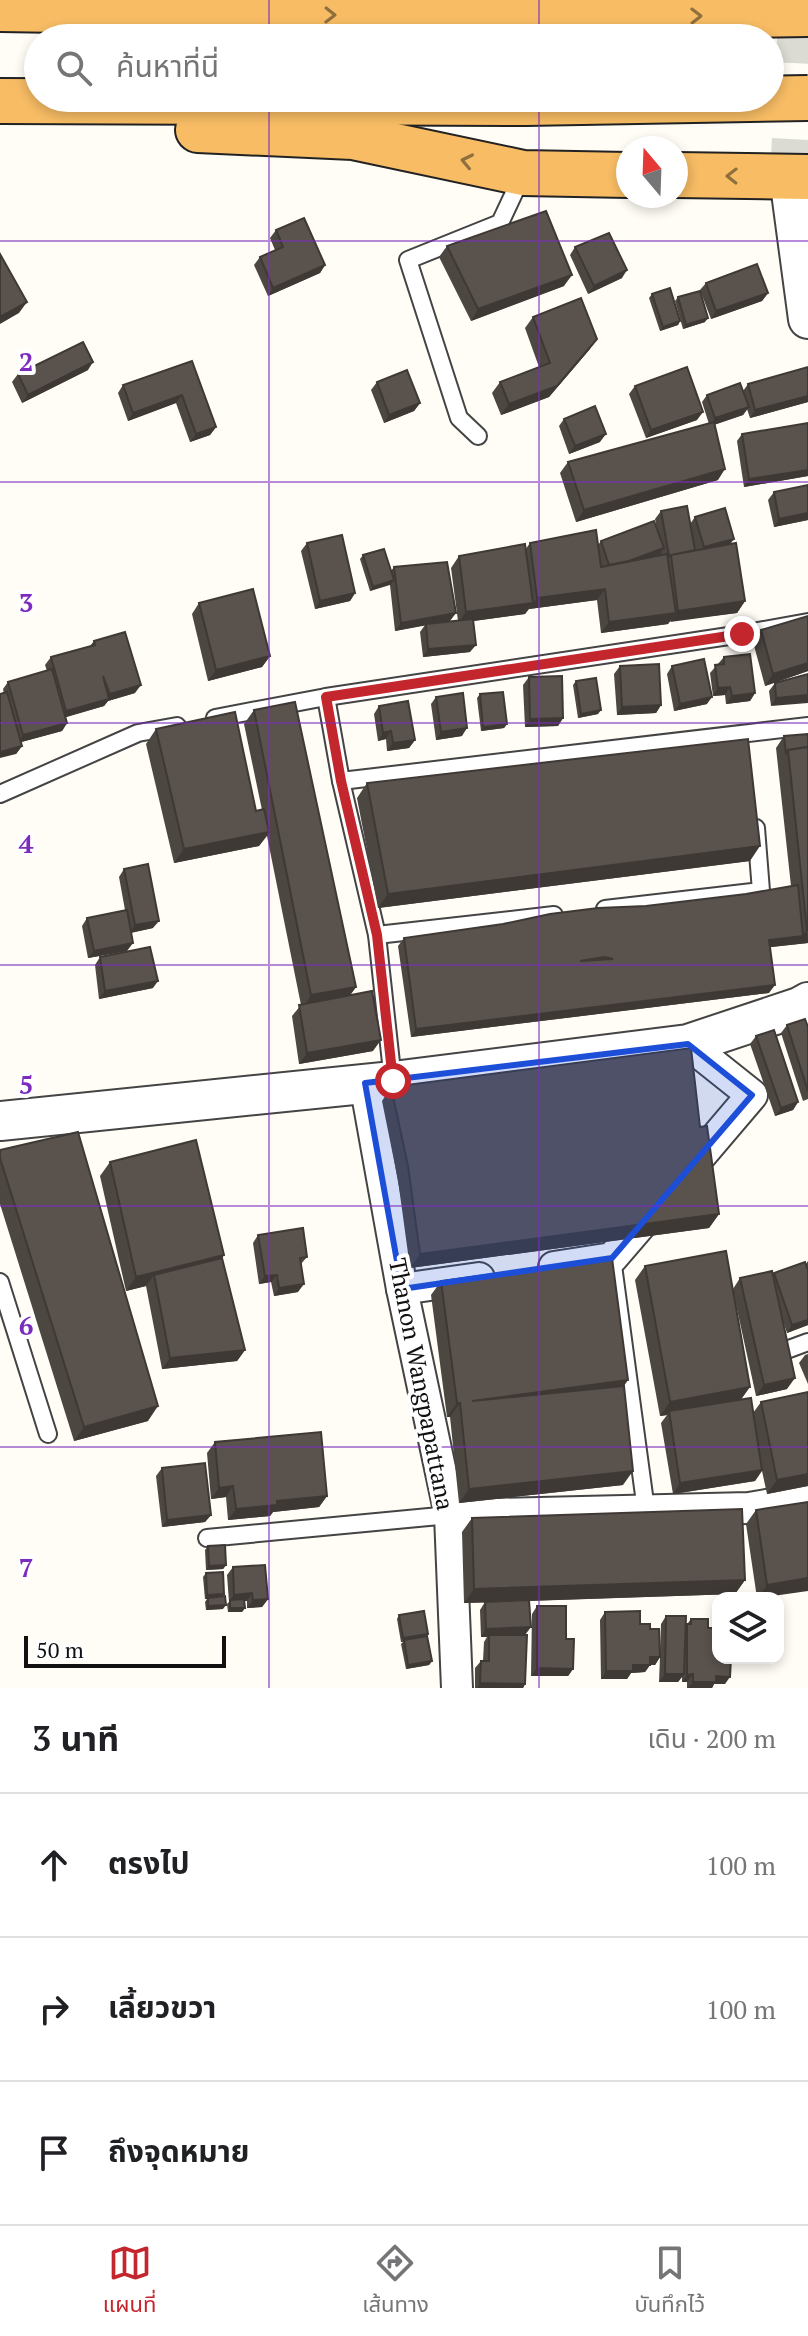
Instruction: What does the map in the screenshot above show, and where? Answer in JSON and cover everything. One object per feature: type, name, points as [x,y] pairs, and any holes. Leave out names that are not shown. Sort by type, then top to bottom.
[{"type":"highway","points":[[0,9],[56,5],[534,18],[808,14]]},
{"type":"highway","points":[[784,98],[808,98]]},
{"type":"highway","points":[[0,101],[24,101]]},
{"type":"highway","points":[[138,112],[162,128],[353,137],[523,173],[616,175]]},
{"type":"highway","points":[[688,175],[798,177]]},
{"type":"street","points":[[798,177],[808,319]]},
{"type":"street","points":[[0,1121],[379,1082],[688,1044],[808,1002]]},
{"type":"street","points":[[402,1289],[612,1258],[752,1095],[688,1044]]},
{"type":"street","name":"Thanon Wangpapattana","points":[[379,1082],[402,1289],[450,1515],[457,1688]]},
{"type":"street","points":[[450,1515],[749,1508],[808,1498]]},
{"type":"lane","points":[[478,436],[459,418],[408,260],[500,223],[523,173]]},
{"type":"lane","points":[[0,794],[138,733],[326,697],[808,622]]},
{"type":"lane","points":[[326,697],[341,781],[377,935],[379,1082]]},
{"type":"lane","points":[[341,781],[748,742],[808,726]]},
{"type":"lane","points":[[377,935],[761,891],[754,813]]},
{"type":"lane","points":[[612,1258],[646,1510]]},
{"type":"lane","points":[[0,1282],[48,1434]]},
{"type":"lane","points":[[781,1352],[808,1342]]},
{"type":"lane","points":[[207,1538],[450,1515]]},
{"type":"highlighted area","points":[[688,1044],[752,1095],[612,1258],[402,1289],[365,1083]]},
{"type":"building","points":[[546,211],[572,275],[478,309],[447,246]]},
{"type":"building","points":[[304,218],[325,265],[273,288],[260,257],[283,247],[276,230]]},
{"type":"building","points":[[609,233],[627,270],[594,286],[575,247]]},
{"type":"building","points":[[0,254],[27,302],[0,317]]},
{"type":"building","points":[[757,264],[768,293],[716,311],[706,283]]},
{"type":"building","points":[[670,288],[680,321],[663,327],[652,294]]},
{"type":"building","points":[[700,291],[708,318],[686,325],[678,297]]},
{"type":"building","points":[[581,298],[597,339],[557,386],[509,404],[500,382],[550,363],[533,317]]},
{"type":"building","points":[[83,342],[93,362],[28,395],[18,374]]},
{"type":"building","points":[[192,361],[216,427],[196,434],[182,395],[133,413],[123,385]]},
{"type":"building","points":[[687,367],[703,412],[651,430],[635,386]]},
{"type":"building","points":[[808,367],[808,396],[755,410],[748,384]]},
{"type":"building","points":[[407,370],[420,403],[389,415],[377,382]]},
{"type":"building","points":[[740,383],[749,407],[715,418],[707,395]]},
{"type":"building","points":[[595,406],[606,434],[575,446],[564,419]]},
{"type":"building","points":[[714,422],[725,469],[584,510],[568,462]]},
{"type":"building","points":[[808,423],[808,470],[749,479],[742,434]]},
{"type":"building","points":[[808,485],[808,513],[779,519],[774,492]]},
{"type":"building","points":[[687,506],[695,550],[669,556],[661,511]]},
{"type":"building","points":[[725,508],[734,539],[704,547],[695,517]]},
{"type":"building","points":[[654,521],[664,548],[609,565],[601,541]]},
{"type":"building","points":[[596,530],[601,567],[667,554],[676,613],[609,622],[605,589],[537,598],[530,543]]},
{"type":"building","points":[[342,535],[355,593],[320,601],[307,543]]},
{"type":"building","points":[[736,543],[745,601],[678,611],[671,555]]},
{"type":"building","points":[[525,544],[533,603],[466,612],[459,556]]},
{"type":"building","points":[[384,549],[394,580],[373,587],[363,555]]},
{"type":"building","points":[[447,562],[456,613],[401,623],[394,567]]},
{"type":"building","points":[[253,589],[270,656],[216,670],[199,603]]},
{"type":"building","points":[[808,616],[808,663],[773,674],[761,630]]},
{"type":"building","points":[[473,619],[476,645],[428,649],[426,624]]},
{"type":"building","points":[[125,632],[141,685],[110,694],[103,676],[109,699],[66,711],[51,657],[95,645],[94,641]]},
{"type":"building","points":[[750,654],[755,693],[732,696],[730,687],[718,688],[715,665],[724,664],[724,657]]},
{"type":"building","points":[[704,659],[712,697],[680,704],[672,666]]},
{"type":"building","points":[[659,664],[661,705],[622,707],[620,666]]},
{"type":"building","points":[[52,669],[67,723],[23,735],[8,682]]},
{"type":"building","points":[[808,674],[808,695],[776,698],[775,683]]},
{"type":"building","points":[[562,676],[563,718],[530,719],[529,677]]},
{"type":"building","points":[[596,678],[601,710],[581,714],[576,681]]},
{"type":"building","points":[[7,692],[22,746],[0,752],[0,694]]},
{"type":"building","points":[[503,692],[507,724],[483,727],[480,694]]},
{"type":"building","points":[[463,693],[467,728],[441,732],[436,697]]},
{"type":"building","points":[[408,701],[415,740],[393,743],[391,731],[383,733],[379,706]]},
{"type":"building","points":[[295,702],[356,987],[311,995],[254,710]]},
{"type":"building","points":[[235,712],[256,811],[264,809],[269,832],[184,849],[156,729]]},
{"type":"building","points":[[808,734],[808,747],[786,753],[784,736]]},
{"type":"building","points":[[748,739],[760,846],[388,894],[367,783]]},
{"type":"building","points":[[808,747],[808,930],[807,930],[788,750]]},
{"type":"building","points":[[148,864],[159,921],[135,925],[124,869]]},
{"type":"building","points":[[798,885],[803,936],[769,940],[775,985],[416,1029],[404,938],[550,914],[746,894]],"holes":[[[604,957],[613,959],[580,961]]]},
{"type":"building","points":[[127,910],[133,943],[94,951],[87,918]]},
{"type":"building","points":[[150,947],[158,981],[105,991],[100,957]]},
{"type":"building","points":[[372,991],[381,1040],[307,1053],[299,1005]]},
{"type":"building","points":[[805,1019],[808,1027],[808,1091],[787,1025]]},
{"type":"building","points":[[774,1030],[798,1102],[781,1108],[756,1036]]},
{"type":"building","points":[[691,1048],[700,1127],[707,1126],[719,1214],[420,1254],[408,1166],[391,1087]]},
{"type":"building","points":[[78,1132],[158,1406],[84,1427],[0,1158],[0,1150]]},
{"type":"building","points":[[196,1140],[224,1255],[136,1277],[110,1162]]},
{"type":"building","points":[[303,1228],[307,1257],[300,1258],[304,1284],[279,1288],[277,1275],[265,1276],[258,1235]]},
{"type":"building","points":[[726,1251],[750,1387],[670,1402],[645,1266]]},
{"type":"building","points":[[222,1258],[245,1350],[170,1358],[154,1275]]},
{"type":"building","points":[[612,1258],[628,1380],[472,1401],[624,1386],[633,1471],[469,1489],[460,1403],[457,1403],[441,1281]]},
{"type":"building","points":[[805,1262],[808,1270],[808,1320],[792,1325],[774,1273]]},
{"type":"building","points":[[772,1271],[795,1378],[764,1385],[740,1278]]},
{"type":"building","points":[[808,1392],[808,1474],[777,1480],[761,1402]]},
{"type":"building","points":[[751,1398],[762,1470],[680,1483],[669,1411]]},
{"type":"building","points":[[321,1432],[327,1496],[236,1509],[233,1486],[219,1488],[215,1442]]},
{"type":"building","points":[[205,1463],[211,1515],[167,1520],[162,1468]]},
{"type":"building","points":[[808,1502],[808,1578],[767,1585],[756,1510]]},
{"type":"building","points":[[742,1509],[745,1580],[474,1589],[472,1518]]},
{"type":"building","points":[[225,1545],[226,1565],[209,1566],[208,1546]]},
{"type":"building","points":[[265,1565],[268,1599],[253,1600],[252,1593],[234,1595],[233,1567]]},
{"type":"building","points":[[223,1572],[224,1594],[207,1595],[206,1573]]},
{"type":"building","points":[[225,1596],[226,1605],[208,1606],[208,1598]]},
{"type":"building","points":[[244,1599],[245,1608],[230,1608],[230,1600]]},
{"type":"building","points":[[529,1600],[531,1627],[486,1629],[485,1602]]},
{"type":"building","points":[[537,1606],[566,1606],[566,1639],[574,1639],[573,1669],[537,1668]]},
{"type":"building","points":[[424,1611],[428,1634],[403,1638],[399,1615]]},
{"type":"building","points":[[640,1611],[640,1624],[650,1624],[650,1629],[659,1629],[660,1657],[650,1657],[650,1665],[633,1665],[633,1671],[606,1671],[605,1612]]},
{"type":"building","points":[[666,1616],[686,1616],[684,1674],[665,1674]]},
{"type":"building","points":[[691,1619],[708,1619],[708,1628],[712,1628],[712,1664],[731,1664],[730,1677],[716,1676],[716,1682],[693,1682],[693,1674],[687,1675],[687,1624],[691,1624]]},
{"type":"building","points":[[489,1635],[527,1635],[525,1684],[480,1683],[481,1661],[489,1661]]},
{"type":"building","points":[[427,1636],[432,1661],[408,1665],[404,1640]]},
{"type":"tunnel","points":[[789,177],[798,0]]},
{"type":"route","points":[[393,1081],[377,935],[341,781],[326,697],[742,634]]}]
